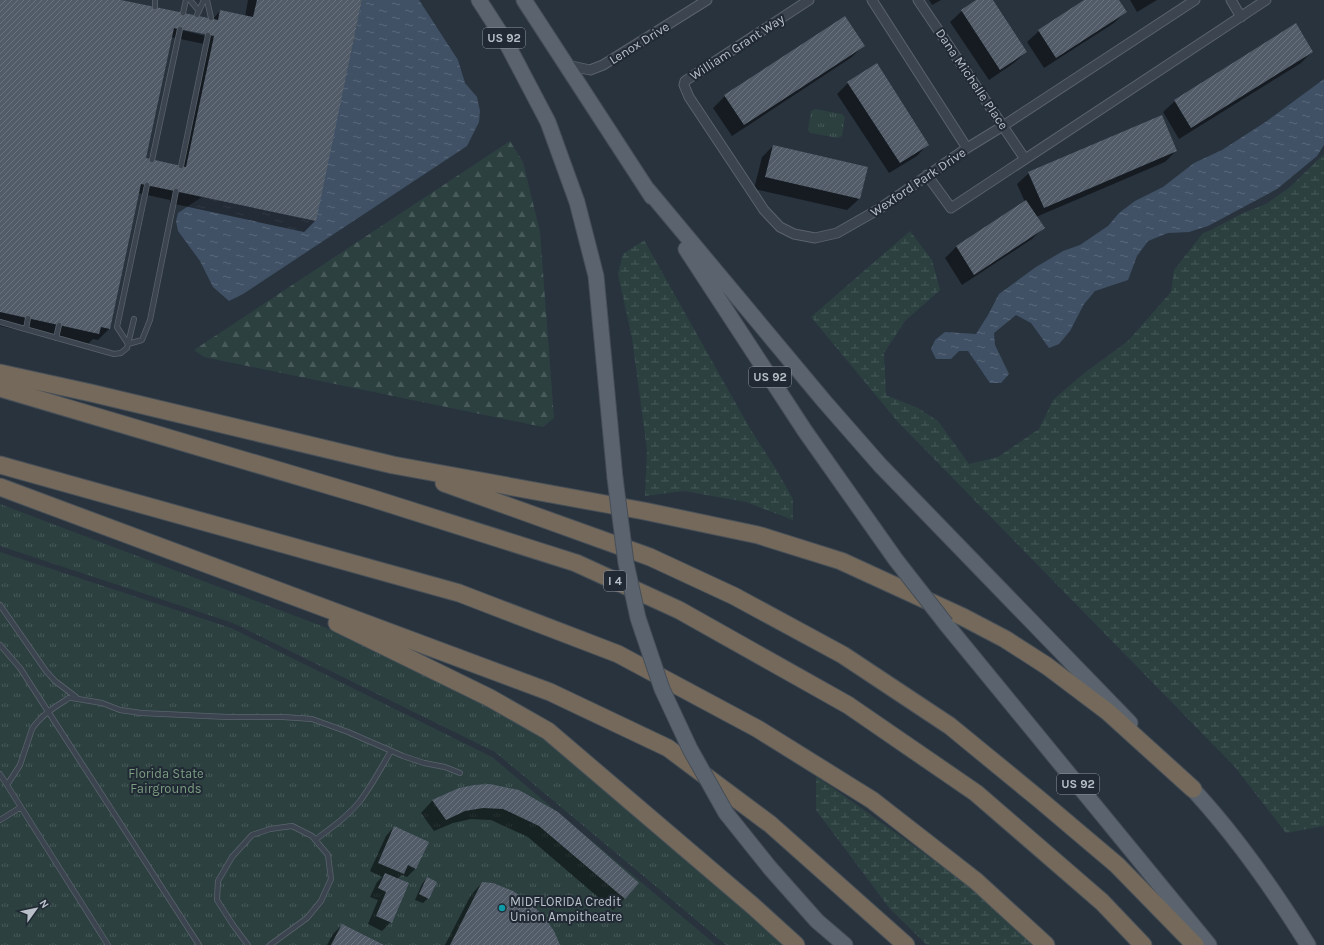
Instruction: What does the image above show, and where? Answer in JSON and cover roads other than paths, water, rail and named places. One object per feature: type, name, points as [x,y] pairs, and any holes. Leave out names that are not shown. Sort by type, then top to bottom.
[{"type":"highway","points":[[0,373],[91,393],[393,465],[758,534],[841,561],[1005,639],[1047,666],[1108,712],[1193,789]]},
{"type":"highway","name":"I 4","points":[[0,388],[361,495],[576,563],[679,610],[848,705],[976,793],[1102,902],[1143,945]]},
{"type":"highway","points":[[0,465],[459,594],[618,654],[758,729],[872,800],[976,881],[1046,945]]},
{"type":"highway","points":[[393,465],[650,557],[734,596],[843,655],[950,726],[1039,799],[1117,865],[1195,945]]},
{"type":"highway","points":[[0,487],[550,692],[668,748],[770,824],[906,945]]},
{"type":"highway","points":[[249,580],[490,698],[548,731],[747,901],[796,945]]},
{"type":"main road","name":"US 92","points":[[480,0],[506,42],[548,122],[577,202],[596,276],[615,478],[626,563],[640,625],[662,689],[690,749],[726,813],[770,868],[817,921],[845,945]]},
{"type":"main road","name":"US 92","points":[[524,0],[805,430],[896,560],[946,624],[1209,945]]},
{"type":"main road","points":[[648,190],[824,401],[880,465],[973,562],[1084,674],[1193,789],[1230,832],[1285,908],[1308,945]]},
{"type":"street","name":"Lenox Drive","points":[[567,65],[590,70],[603,66],[707,0]]},
{"type":"street","name":"William Grant Way","points":[[685,81],[809,0]]},
{"type":"street","points":[[872,0],[967,148]]},
{"type":"street","name":"Dana Michelle Place","points":[[918,0],[1025,159]]},
{"type":"street","name":"Wexford Park Drive","points":[[685,81],[684,84],[689,97],[764,210],[780,227],[794,234],[815,238],[837,233],[879,209],[967,148],[1004,126],[1195,0]]},
{"type":"street","points":[[1231,0],[1241,17]]},
{"type":"street","points":[[927,175],[951,208],[1266,0]]},
{"type":"lane","points":[[155,0],[155,8]]},
{"type":"lane","points":[[183,13],[186,0]]},
{"type":"lane","points":[[190,0],[198,13],[204,0]]},
{"type":"lane","points":[[208,0],[211,18]]},
{"type":"lane","points":[[152,160],[180,29]]},
{"type":"lane","points":[[181,166],[208,35]]},
{"type":"lane","points":[[128,344],[117,327],[147,185]]},
{"type":"lane","points":[[128,344],[142,340],[150,320],[176,191]]},
{"type":"lane","points":[[26,329],[28,318]]},
{"type":"lane","points":[[0,322],[114,354],[121,353],[127,348],[134,319]]},
{"type":"lane","points":[[56,338],[59,325]]},
{"type":"lane","points":[[0,605],[55,682],[78,699]]},
{"type":"lane","points":[[0,644],[20,668],[199,945]]},
{"type":"lane","points":[[7,785],[20,765],[32,729],[48,711],[69,698],[102,703],[120,710],[141,713],[312,719],[348,732],[391,751],[424,763],[445,767],[460,773]]},
{"type":"lane","points":[[315,840],[340,821],[359,802],[391,751]]},
{"type":"lane","points":[[0,774],[108,945]]},
{"type":"lane","points":[[0,820],[21,807]]},
{"type":"lane","points":[[248,945],[217,900],[218,881],[232,857],[252,835],[270,829],[292,826],[312,836],[328,854],[331,879],[321,901],[307,918],[270,945]]},
{"type":"water","points":[[362,0],[419,0],[458,60],[465,83],[477,97],[480,111],[479,122],[467,146],[243,294],[229,301],[213,287],[200,261],[178,231],[176,221],[178,213],[340,104]]},
{"type":"water","points":[[1324,79],[1324,145],[1317,156],[1277,189],[1208,226],[1189,232],[1168,233],[1148,241],[1137,256],[1128,280],[1095,291],[1084,304],[1070,331],[1059,344],[1049,348],[1031,323],[1016,315],[994,333],[995,345],[1009,374],[1001,383],[990,383],[968,351],[959,351],[951,359],[936,359],[931,349],[935,340],[945,332],[976,334],[999,294],[1036,267],[1063,251],[1080,245],[1108,226],[1119,213],[1135,201],[1163,187],[1194,163],[1222,150],[1267,121]]},
{"type":"place","name":"MIDFLORIDA Credit Union Ampitheatre","points":[[502,908]]},
{"type":"park label","name":"Florida State Fairgrounds","points":[[166,780]]}]
